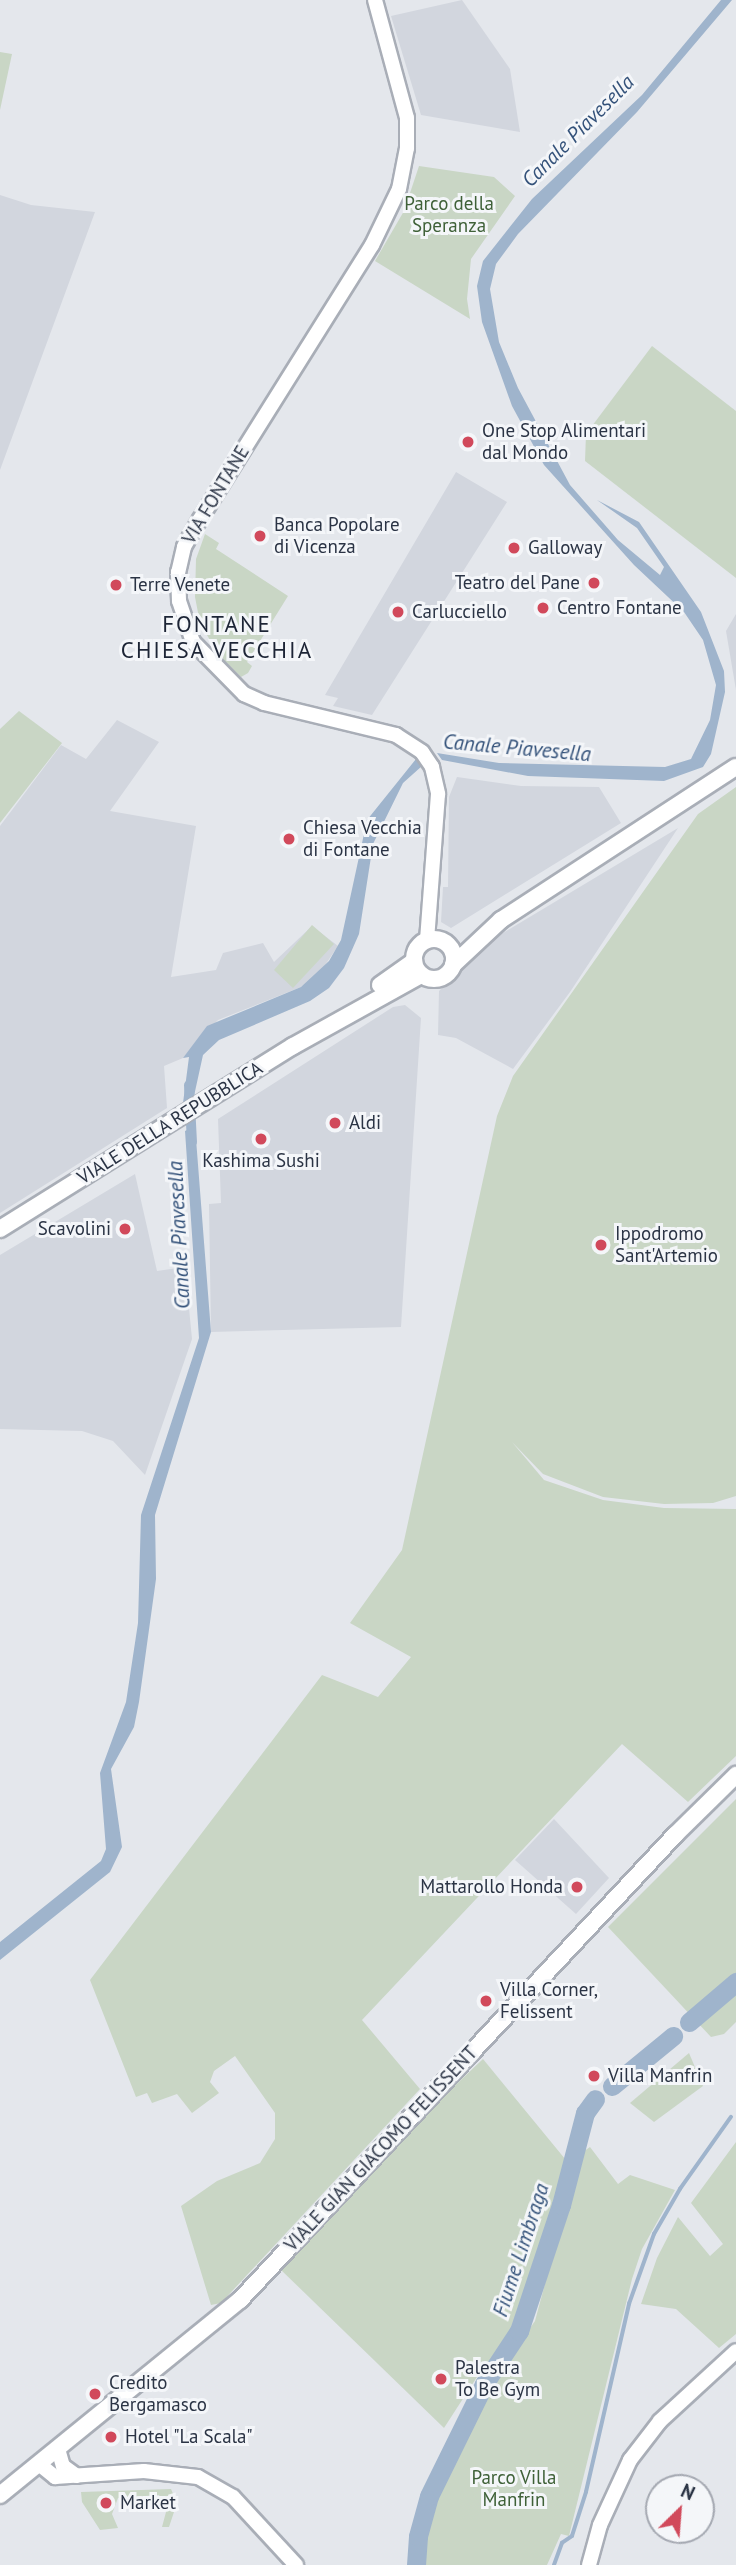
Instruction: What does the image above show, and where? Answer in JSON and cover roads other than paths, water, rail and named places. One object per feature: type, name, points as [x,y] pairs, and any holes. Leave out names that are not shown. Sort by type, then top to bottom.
[{"type":"main road","name":"VIALE DELLA REPUBBLICA","points":[[418,968],[440,978],[501,920],[736,766]]},
{"type":"main road","name":"VIALE DELLA REPUBBLICA","points":[[418,968],[416,949],[501,920]]},
{"type":"main road","points":[[438,942],[453,965]]},
{"type":"main road","name":"VIALE DELLA REPUBBLICA","points":[[0,1229],[198,1108],[418,968]]},
{"type":"main road","name":"VIALE GIAN GIACOMO FELISSENT","points":[[0,2495],[240,2300],[665,1845],[736,1775]]},
{"type":"street","name":"VIA FONTANE","points":[[375,0],[407,118],[407,148],[399,189],[372,245],[189,538],[178,572],[179,592],[193,642],[244,694],[264,703],[396,735],[422,752],[432,767],[438,794],[432,921],[438,942]]},
{"type":"street","points":[[589,2565],[600,2525],[630,2460],[673,2407],[736,2351]]},
{"type":"street","points":[[58,2449],[63,2466],[77,2476]]},
{"type":"street","points":[[38,2464],[55,2477],[153,2471],[198,2477],[233,2497],[296,2565]]},
{"type":"water","points":[[721,0],[732,0],[637,112],[518,234],[496,264],[490,289],[499,342],[518,388],[570,485],[618,540],[660,575],[664,567],[637,528],[597,500],[639,522],[701,612],[724,671],[725,692],[711,754],[703,767],[664,781],[528,776],[442,760],[437,753],[499,763],[665,767],[691,759],[710,720],[716,685],[703,640],[684,612],[634,565],[544,465],[512,406],[482,322],[477,286],[483,261],[532,199],[642,95]]},
{"type":"water","points":[[416,759],[422,766],[403,783],[373,844],[359,934],[344,968],[329,988],[310,1001],[219,1040],[203,1055],[194,1096],[183,1103],[189,1057],[183,1058],[207,1026],[301,987],[329,961],[341,940],[367,820]]},
{"type":"water","points":[[195,1126],[211,1332],[155,1515],[156,1579],[139,1702],[134,1727],[111,1769],[122,1847],[110,1872],[0,1960],[0,1942],[101,1861],[106,1849],[100,1773],[126,1702],[138,1623],[141,1515],[199,1338],[185,1131]]},
{"type":"waterway","name":"Canale Piavesella","points":[[189,1085],[192,1142]]},
{"type":"waterway","name":"Fiume Limbraga","points":[[689,2022],[736,1982]]},
{"type":"waterway","name":"Fiume Limbraga","points":[[612,2086],[673,2036]]},
{"type":"waterway","name":"Fiume Limbraga","points":[[416,2565],[418,2536],[429,2496],[484,2384],[519,2331],[561,2205],[585,2113],[595,2099]]},
{"type":"waterway","points":[[554,2565],[562,2543],[572,2536],[586,2492],[629,2304],[654,2234],[680,2189],[731,2117]]},
{"type":"place","name":"One Stop Alimentari dal Mondo","points":[[468,442]]},
{"type":"place","name":"Banca Popolare di Vicenza","points":[[260,536]]},
{"type":"place","name":"Galloway","points":[[514,548]]},
{"type":"place","name":"Teatro del Pane","points":[[594,583]]},
{"type":"place","name":"Terre Venete","points":[[116,585]]},
{"type":"place","name":"Centro Fontane","points":[[543,608]]},
{"type":"place","name":"Carlucciello","points":[[398,612]]},
{"type":"place","name":"Chiesa Vecchia di Fontane","points":[[289,839]]},
{"type":"place","name":"Aldi","points":[[335,1123]]},
{"type":"place","name":"Kashima Sushi","points":[[261,1139]]},
{"type":"place","name":"Scavolini","points":[[125,1229]]},
{"type":"place","name":"Ippodromo Sant'Artemio","points":[[601,1245]]},
{"type":"place","name":"Mattarollo Honda","points":[[577,1887]]},
{"type":"place","name":"Villa Corner, Felissent","points":[[486,2001]]},
{"type":"place","name":"Villa Manfrin","points":[[594,2076]]},
{"type":"place","name":"Palestra To Be Gym","points":[[441,2379]]},
{"type":"place","name":"Credito Bergamasco","points":[[95,2394]]},
{"type":"place","name":"Hotel \"La Scala\"","points":[[111,2437]]},
{"type":"place","name":"Market","points":[[106,2503]]},
{"type":"district","name":"FONTANE CHIESA VECCHIA","points":[[217,637]]},
{"type":"park label","name":"Parco della Speranza","points":[[449,215]]},
{"type":"park label","name":"Parco Villa Manfrin","points":[[514,2489]]}]
